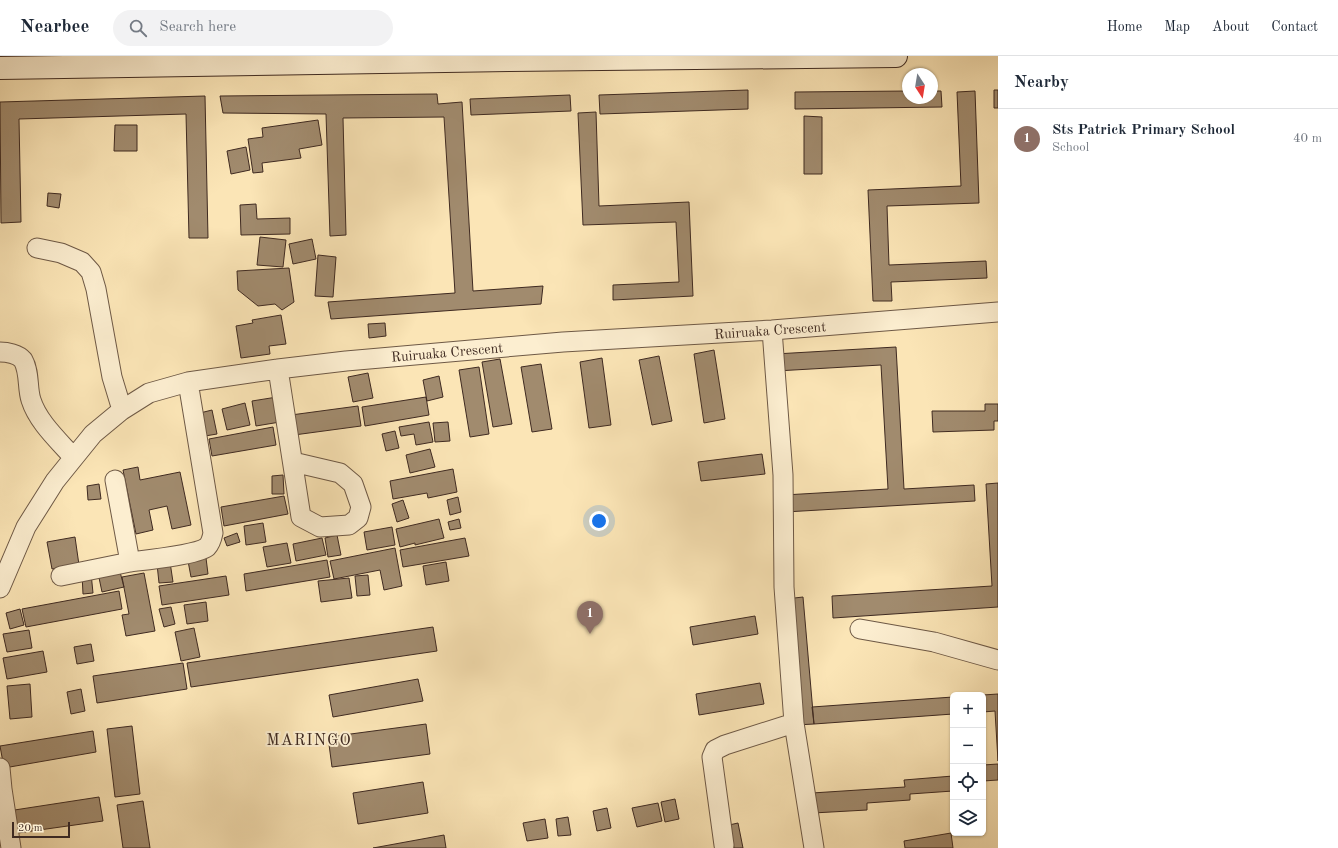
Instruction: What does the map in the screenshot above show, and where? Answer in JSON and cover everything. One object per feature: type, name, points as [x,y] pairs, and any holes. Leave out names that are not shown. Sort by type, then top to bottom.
[{"type":"main road","points":[[0,68],[509,58],[896,56]]},
{"type":"street","points":[[37,248],[61,252],[82,262],[91,272],[96,289],[112,376],[122,410]]},
{"type":"street","name":"Ruiruaka Crescent","points":[[0,581],[26,527],[55,481],[92,434],[122,410],[149,393],[188,382],[346,361],[563,342],[772,330],[998,312]]},
{"type":"street","points":[[772,330],[783,475],[784,587],[794,723],[814,848]]},
{"type":"street","points":[[0,352],[16,355],[22,360],[27,373],[31,399],[36,414],[73,457]]},
{"type":"street","points":[[278,369],[293,462]]},
{"type":"street","points":[[61,576],[130,562],[193,552],[206,547],[212,540],[213,533],[188,382]]},
{"type":"street","points":[[115,480],[130,562]]},
{"type":"street","points":[[860,629],[934,642],[998,660]]},
{"type":"street","points":[[724,845],[712,757],[715,750],[794,723]]},
{"type":"street","points":[[0,768],[11,848]]},
{"type":"building","points":[[748,90],[748,109],[600,114],[599,95]]},
{"type":"building","points":[[994,90],[998,90],[998,108],[994,108]]},
{"type":"building","points":[[902,91],[902,104],[938,104],[938,91],[941,91],[942,107],[795,109],[795,92]]},
{"type":"building","points":[[975,91],[979,203],[887,206],[889,265],[986,261],[987,278],[891,282],[892,301],[873,301],[868,190],[961,186],[957,92]]},
{"type":"building","points":[[437,94],[438,104],[462,102],[473,291],[543,286],[541,304],[331,319],[328,302],[455,293],[444,117],[343,118],[346,235],[330,236],[326,114],[223,113],[220,96]]},
{"type":"building","points":[[570,95],[571,111],[471,115],[470,99]]},
{"type":"building","points":[[205,96],[208,238],[189,238],[186,114],[19,119],[21,222],[1,223],[0,102]]},
{"type":"building","points":[[596,112],[599,206],[689,202],[693,296],[613,300],[613,285],[679,282],[676,222],[583,225],[578,113]]},
{"type":"building","points":[[804,116],[822,117],[822,174],[804,174]]},
{"type":"building","points":[[318,120],[322,145],[299,149],[301,158],[262,163],[263,172],[253,173],[248,139],[263,137],[262,128]]},
{"type":"building","points":[[115,125],[137,125],[137,151],[114,151]]},
{"type":"building","points":[[246,147],[250,170],[231,174],[227,151]]},
{"type":"building","points":[[48,193],[61,194],[59,208],[47,206]]},
{"type":"building","points":[[256,204],[257,219],[290,218],[290,234],[241,235],[240,205]]},
{"type":"building","points":[[260,237],[286,240],[283,267],[257,265]]},
{"type":"building","points":[[312,239],[316,259],[293,264],[289,244]]},
{"type":"building","points":[[318,255],[336,257],[333,297],[315,296]]},
{"type":"building","points":[[289,268],[294,302],[282,310],[275,304],[258,306],[238,290],[237,271]]},
{"type":"building","points":[[281,315],[286,344],[269,346],[270,354],[241,358],[236,326],[253,323],[252,320]]},
{"type":"building","points":[[385,323],[386,336],[369,338],[368,324]]},
{"type":"building","points":[[896,347],[904,489],[974,485],[975,501],[785,512],[784,495],[888,489],[881,365],[776,371],[775,354]]},
{"type":"building","points":[[714,350],[725,419],[704,423],[694,354]]},
{"type":"building","points":[[659,356],[672,421],[652,425],[639,360]]},
{"type":"building","points":[[602,358],[611,425],[589,428],[580,362]]},
{"type":"building","points":[[500,359],[512,424],[493,427],[482,362]]},
{"type":"building","points":[[541,364],[552,429],[532,432],[521,367]]},
{"type":"building","points":[[479,367],[489,434],[470,437],[459,370]]},
{"type":"building","points":[[368,373],[373,398],[353,402],[348,377]]},
{"type":"building","points":[[439,376],[443,397],[427,401],[423,380]]},
{"type":"building","points":[[277,397],[280,422],[256,426],[252,401]]},
{"type":"building","points":[[426,397],[429,415],[365,426],[362,407]]},
{"type":"building","points":[[245,403],[250,425],[227,430],[222,409]]},
{"type":"building","points":[[985,404],[998,404],[998,421],[994,421],[994,430],[933,432],[932,411],[985,411]]},
{"type":"building","points":[[358,406],[361,426],[294,435],[291,415]]},
{"type":"building","points":[[212,410],[217,434],[205,436],[200,413]]},
{"type":"building","points":[[429,422],[433,442],[416,445],[414,434],[401,436],[399,427]]},
{"type":"building","points":[[448,422],[450,441],[435,442],[433,423]]},
{"type":"building","points":[[273,427],[276,445],[212,456],[209,439]]},
{"type":"building","points":[[395,431],[399,448],[386,451],[382,434]]},
{"type":"building","points":[[430,449],[435,467],[410,473],[406,455]]},
{"type":"building","points":[[762,454],[765,474],[701,481],[698,462]]},
{"type":"building","points":[[138,467],[140,480],[180,472],[191,525],[172,529],[167,506],[149,510],[153,530],[136,534],[123,470]]},
{"type":"building","points":[[453,469],[457,492],[428,498],[427,493],[393,499],[390,481]]},
{"type":"building","points":[[283,475],[284,494],[272,494],[272,476]]},
{"type":"building","points":[[998,483],[998,607],[833,618],[832,596],[992,586],[986,484]]},
{"type":"building","points":[[99,484],[101,499],[88,500],[87,486]]},
{"type":"building","points":[[284,496],[288,514],[224,526],[221,507]]},
{"type":"building","points":[[458,497],[461,512],[450,515],[447,500]]},
{"type":"building","points":[[403,500],[409,518],[397,522],[392,504]]},
{"type":"building","points":[[439,519],[444,538],[400,547],[396,529]]},
{"type":"building","points":[[459,519],[461,528],[450,530],[448,522]]},
{"type":"building","points":[[263,523],[266,542],[246,545],[244,526]]},
{"type":"building","points":[[392,527],[395,545],[367,550],[364,532]]},
{"type":"building","points":[[237,533],[240,542],[227,546],[224,538]]},
{"type":"building","points":[[337,535],[341,555],[328,557],[325,538]]},
{"type":"building","points":[[75,537],[79,565],[52,569],[47,542]]},
{"type":"building","points":[[322,538],[326,555],[296,561],[293,544]]},
{"type":"building","points":[[465,538],[469,556],[403,567],[400,550]]},
{"type":"building","points":[[287,543],[291,563],[267,567],[263,547]]},
{"type":"building","points":[[395,548],[402,586],[384,590],[380,570],[334,579],[330,561]]},
{"type":"building","points":[[206,558],[208,574],[191,577],[188,561]]},
{"type":"building","points":[[327,560],[330,577],[246,591],[244,574]]},
{"type":"building","points":[[170,562],[173,582],[159,583],[157,564]]},
{"type":"building","points":[[446,562],[449,581],[426,585],[423,566]]},
{"type":"building","points":[[119,568],[124,587],[102,592],[98,573]]},
{"type":"building","points":[[91,573],[93,593],[83,594],[82,574]]},
{"type":"building","points":[[144,573],[155,631],[126,636],[122,615],[129,614],[122,577]]},
{"type":"building","points":[[368,575],[370,595],[357,596],[355,576]]},
{"type":"building","points":[[226,576],[229,595],[162,605],[159,586]]},
{"type":"building","points":[[349,578],[352,598],[321,602],[318,581]]},
{"type":"building","points":[[119,591],[122,609],[26,627],[22,609]]},
{"type":"building","points":[[803,597],[814,724],[796,725],[786,599]]},
{"type":"building","points":[[206,602],[208,621],[187,624],[184,605]]},
{"type":"building","points":[[171,607],[175,624],[164,627],[159,609]]},
{"type":"building","points":[[20,609],[24,625],[10,629],[6,613]]},
{"type":"building","points":[[755,616],[758,634],[693,645],[690,627]]},
{"type":"building","points":[[433,627],[437,651],[191,687],[187,663]]},
{"type":"building","points":[[194,628],[200,657],[181,661],[175,632]]},
{"type":"building","points":[[29,630],[32,648],[7,652],[3,634]]},
{"type":"building","points":[[91,644],[94,661],[77,664],[74,647]]},
{"type":"building","points":[[43,651],[47,672],[7,679],[3,658]]},
{"type":"building","points":[[183,663],[187,689],[97,703],[93,676]]},
{"type":"building","points":[[418,679],[423,701],[333,717],[329,695]]},
{"type":"building","points":[[760,683],[764,704],[699,715],[696,694]]},
{"type":"building","points":[[30,684],[32,717],[10,719],[7,686]]},
{"type":"building","points":[[81,689],[85,711],[71,714],[67,692]]},
{"type":"building","points":[[998,694],[998,761],[995,711],[986,712],[986,695]]},
{"type":"building","points":[[950,697],[950,714],[814,724],[812,707]]},
{"type":"building","points":[[426,724],[430,754],[332,767],[328,737]]},
{"type":"building","points":[[132,726],[140,794],[115,797],[107,729]]},
{"type":"building","points":[[93,731],[96,752],[4,768],[0,746]]},
{"type":"building","points":[[998,764],[998,780],[986,781],[986,765]]},
{"type":"building","points":[[950,776],[950,791],[910,794],[910,800],[867,803],[867,810],[813,813],[812,793],[905,787],[904,780]]},
{"type":"building","points":[[423,782],[428,813],[358,824],[353,793]]},
{"type":"building","points":[[99,797],[103,821],[11,834],[8,811]]},
{"type":"building","points":[[675,799],[679,819],[665,822],[661,802]]},
{"type":"building","points":[[143,801],[150,848],[123,848],[117,805]]},
{"type":"building","points":[[658,803],[662,821],[637,827],[632,808]]},
{"type":"building","points":[[607,808],[611,828],[597,831],[593,811]]},
{"type":"building","points":[[568,817],[571,835],[558,836],[556,819]]},
{"type":"building","points":[[545,819],[548,838],[527,841],[523,823]]},
{"type":"building","points":[[738,823],[743,848],[734,848],[729,825]]},
{"type":"building","points":[[950,833],[953,848],[905,848],[904,841]]},
{"type":"building","points":[[444,835],[446,848],[373,848]]},
{"type":"place","name":"Sts Patrick Primary School","points":[[590,634]]},
{"type":"district","name":"MARINGO","points":[[309,739]]}]
